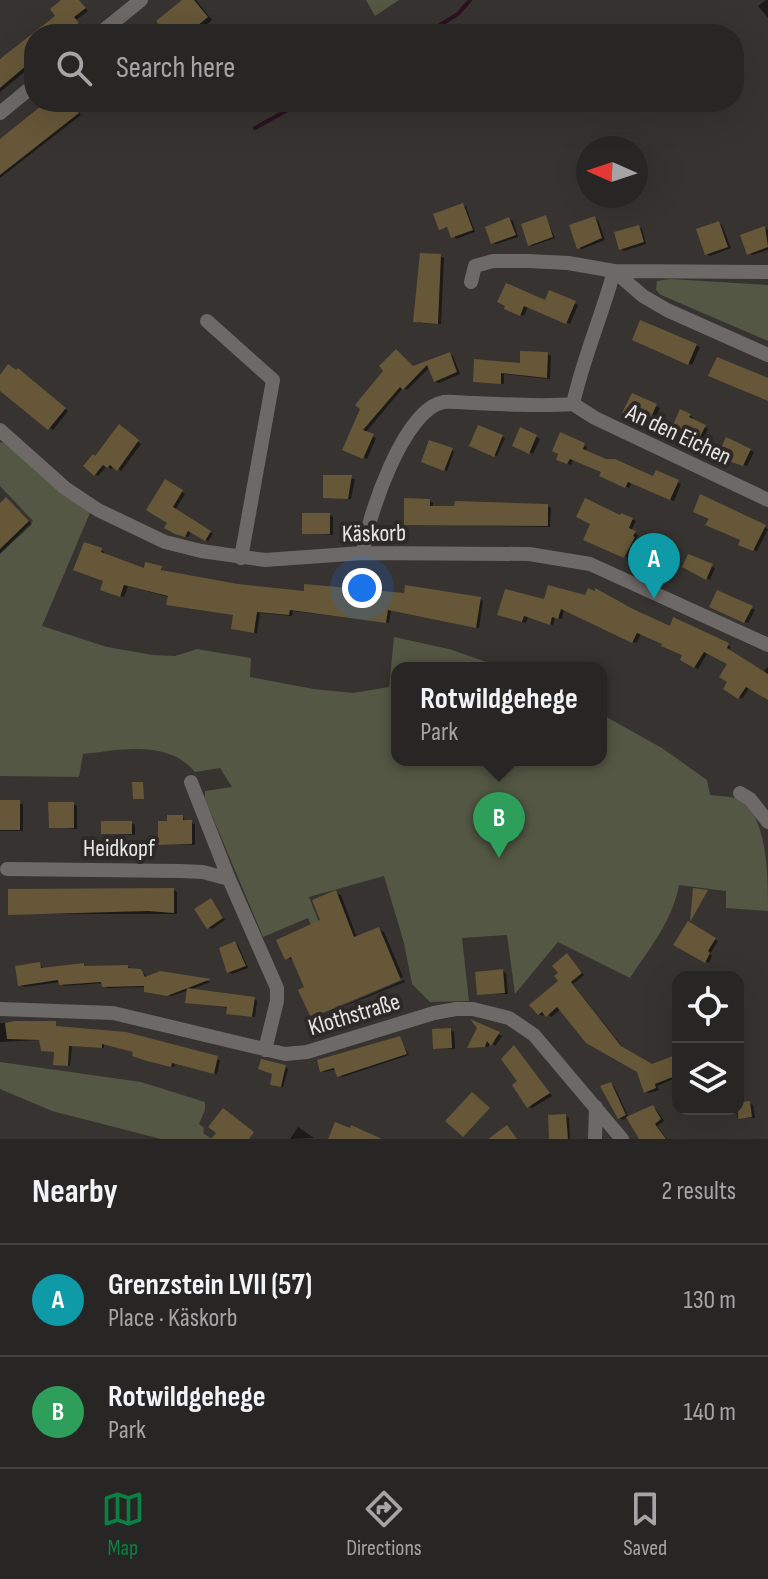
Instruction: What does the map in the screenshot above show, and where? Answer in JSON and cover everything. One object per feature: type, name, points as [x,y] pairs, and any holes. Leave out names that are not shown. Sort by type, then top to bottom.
[{"type":"street","points":[[111,24],[141,0]]},
{"type":"street","points":[[0,113],[24,93]]},
{"type":"street","points":[[471,282],[475,266],[493,261],[568,263],[614,271],[768,272]]},
{"type":"street","points":[[614,271],[643,296],[667,310],[768,355]]},
{"type":"street","points":[[363,553],[365,532],[374,507],[404,439],[418,418],[441,402],[573,404],[580,371],[603,313],[614,271]]},
{"type":"street","points":[[207,321],[273,380],[241,558]]},
{"type":"street","name":"An den Eichen","points":[[573,404],[595,418],[768,500]]},
{"type":"street","name":"Käskorb","points":[[0,430],[65,488],[119,521],[165,542],[265,560],[363,553],[529,554],[590,564],[768,645]]},
{"type":"street","points":[[191,782],[277,988],[277,1001],[265,1050]]},
{"type":"street","points":[[740,793],[750,799],[768,822]]},
{"type":"street","name":"Heidkopf","points":[[7,869],[203,872],[229,879]]},
{"type":"street","name":"Klothstraße","points":[[0,1009],[113,1013],[285,1054],[307,1052],[434,1013],[473,1009],[509,1018],[534,1035],[622,1139]]},
{"type":"street","points":[[595,1139],[596,1107]]},
{"type":"green space","points":[[366,0],[399,0],[375,16]]},
{"type":"green space","points":[[670,279],[768,285],[768,341],[661,295],[656,290],[657,281]]},
{"type":"green space","points":[[0,442],[9,444],[90,513],[42,626],[107,647],[153,655],[175,656],[197,649],[251,658],[250,677],[314,689],[353,693],[389,687],[391,667],[391,766],[607,766],[607,717],[662,748],[707,780],[710,795],[741,800],[750,809],[757,821],[765,850],[768,911],[726,908],[726,891],[679,885],[666,922],[630,978],[558,942],[515,994],[507,935],[462,938],[469,1001],[430,1002],[412,984],[404,943],[384,876],[309,897],[330,950],[323,954],[308,918],[263,937],[205,799],[205,791],[232,787],[220,768],[195,772],[171,755],[128,749],[83,754],[79,777],[0,776],[0,553],[33,521],[0,486]]},
{"type":"green space","points":[[394,637],[449,649],[487,662],[392,662]]},
{"type":"green space","points":[[0,1062],[141,1082],[205,1102],[199,1124],[204,1128],[203,1133],[212,1139],[161,1139],[52,1111],[0,1089]]},
{"type":"building","points":[[61,0],[79,0],[86,8],[74,17],[78,24],[45,24],[55,16],[50,9]]},
{"type":"building","points":[[182,0],[194,0],[208,17],[199,24],[158,24],[156,21]]},
{"type":"building","points":[[24,40],[24,68],[0,88],[0,59]]},
{"type":"building","points":[[34,112],[79,113],[0,175],[0,139]]},
{"type":"building","points":[[463,203],[473,230],[451,238],[447,227],[439,230],[433,214]]},
{"type":"building","points":[[546,215],[553,237],[528,246],[521,224]]},
{"type":"building","points":[[595,216],[602,238],[577,249],[569,225]]},
{"type":"building","points":[[509,217],[516,235],[491,244],[485,227]]},
{"type":"building","points":[[719,221],[728,247],[705,255],[696,229]]},
{"type":"building","points":[[639,225],[644,242],[619,250],[614,232]]},
{"type":"building","points":[[765,226],[768,247],[747,255],[740,235]]},
{"type":"building","points":[[420,253],[441,254],[438,324],[413,322]]},
{"type":"building","points":[[506,283],[545,300],[549,290],[576,301],[566,324],[524,306],[520,316],[504,309],[505,306],[497,302]]},
{"type":"building","points":[[640,320],[697,344],[688,365],[632,340]]},
{"type":"building","points":[[396,349],[413,366],[450,352],[457,372],[434,382],[427,365],[403,390],[400,387],[363,430],[374,434],[363,459],[342,450],[360,409],[355,405],[383,371],[379,366]]},
{"type":"building","points":[[520,351],[548,352],[547,378],[501,373],[501,384],[473,382],[474,359],[520,363]]},
{"type":"building","points":[[717,357],[768,378],[768,401],[708,376]]},
{"type":"building","points":[[8,364],[16,370],[18,368],[66,408],[48,430],[0,391],[0,375]]},
{"type":"building","points":[[632,393],[657,404],[649,422],[634,414],[633,418],[622,413]]},
{"type":"building","points":[[680,409],[706,425],[697,443],[669,434]]},
{"type":"building","points":[[119,424],[139,440],[117,471],[110,465],[107,468],[103,465],[94,476],[83,466],[93,454],[95,456]]},
{"type":"building","points":[[478,425],[503,435],[494,457],[469,446]]},
{"type":"building","points":[[520,427],[537,435],[529,454],[512,446]]},
{"type":"building","points":[[560,432],[585,443],[583,449],[606,459],[615,459],[653,476],[656,470],[679,480],[670,500],[628,482],[625,488],[599,476],[601,472],[570,459],[567,464],[556,460],[558,454],[552,451]]},
{"type":"building","points":[[726,437],[751,449],[743,466],[717,457]]},
{"type":"building","points":[[429,440],[453,448],[444,471],[421,462]]},
{"type":"building","points":[[323,475],[352,475],[348,499],[323,498]]},
{"type":"building","points":[[165,479],[183,490],[173,507],[211,531],[205,541],[188,531],[185,537],[175,534],[164,528],[167,523],[146,510]]},
{"type":"building","points":[[700,494],[766,525],[753,551],[738,545],[740,540],[705,525],[709,519],[693,512]]},
{"type":"building","points":[[6,497],[29,521],[0,549],[0,503]]},
{"type":"building","points":[[404,498],[430,499],[430,506],[454,506],[455,501],[548,504],[548,526],[404,525]]},
{"type":"building","points":[[585,498],[633,518],[629,528],[636,531],[635,537],[624,558],[583,540],[590,524],[576,517]]},
{"type":"building","points":[[302,513],[330,513],[330,534],[302,534]]},
{"type":"building","points":[[84,542],[102,548],[101,552],[144,568],[145,562],[162,566],[161,570],[238,584],[304,591],[304,584],[404,593],[405,585],[481,597],[476,628],[388,610],[386,623],[290,610],[289,615],[257,612],[254,633],[231,629],[233,615],[166,605],[168,596],[124,585],[120,597],[100,590],[103,581],[73,570]]},
{"type":"building","points":[[688,554],[713,564],[706,580],[682,567]]},
{"type":"building","points":[[548,585],[585,595],[588,588],[595,591],[595,588],[670,626],[673,617],[729,643],[727,648],[768,674],[768,700],[746,687],[738,699],[723,689],[727,682],[719,677],[727,664],[704,652],[694,668],[680,660],[682,655],[662,644],[637,633],[632,643],[561,609],[558,619],[552,617],[550,625],[524,616],[522,622],[497,615],[505,589],[544,599]]},
{"type":"building","points":[[717,590],[753,606],[744,623],[709,607]]},
{"type":"building","points":[[132,782],[143,782],[144,799],[133,799]]},
{"type":"building","points":[[0,800],[20,800],[20,830],[0,830]]},
{"type":"building","points":[[48,802],[74,802],[74,828],[49,828]]},
{"type":"building","points":[[167,815],[183,815],[183,820],[192,820],[192,844],[158,845],[158,821],[167,821]]},
{"type":"building","points":[[101,821],[132,821],[132,834],[101,834]]},
{"type":"building","points":[[174,888],[174,913],[8,915],[8,889]]},
{"type":"building","points":[[693,888],[708,890],[690,922]]},
{"type":"building","points":[[336,890],[354,937],[379,927],[401,980],[311,1018],[298,990],[304,987],[291,957],[285,960],[276,940],[320,920],[312,900]]},
{"type":"building","points":[[211,898],[223,918],[207,929],[194,909]]},
{"type":"building","points":[[688,921],[716,938],[705,963],[673,945]]},
{"type":"building","points":[[235,941],[246,966],[227,973],[219,948]]},
{"type":"building","points":[[567,953],[582,973],[571,982],[621,1046],[652,1064],[672,1056],[672,1077],[655,1084],[656,1088],[644,1093],[637,1072],[586,1043],[557,1007],[546,1017],[542,1012],[538,1015],[529,1005],[558,981],[554,976],[558,973],[552,966]]},
{"type":"building","points":[[40,962],[41,968],[84,963],[84,966],[128,965],[128,968],[141,969],[145,977],[160,971],[211,979],[167,996],[144,992],[144,986],[102,987],[101,982],[59,985],[58,980],[18,986],[15,966]]},
{"type":"building","points":[[503,969],[505,993],[477,995],[475,972]]},
{"type":"building","points":[[187,988],[255,997],[252,1017],[226,1014],[227,1007],[185,1003]]},
{"type":"building","points":[[470,1019],[500,1032],[491,1046],[487,1041],[485,1047],[467,1048],[477,1028]]},
{"type":"building","points":[[56,1021],[56,1026],[126,1032],[218,1056],[214,1074],[172,1063],[171,1067],[147,1061],[132,1056],[133,1052],[102,1044],[102,1048],[69,1046],[68,1066],[53,1065],[54,1052],[41,1051],[39,1040],[7,1039],[5,1023]]},
{"type":"building","points":[[451,1028],[452,1048],[433,1049],[432,1029]]},
{"type":"building","points":[[400,1036],[407,1054],[337,1077],[334,1068],[320,1072],[317,1060]]},
{"type":"building","points":[[514,1045],[550,1093],[527,1108],[512,1085],[517,1081],[501,1059]]},
{"type":"building","points":[[261,1059],[286,1065],[281,1087],[270,1085],[272,1074],[258,1069]]},
{"type":"building","points":[[611,1082],[626,1115],[618,1119],[600,1086]]},
{"type":"building","points":[[472,1092],[490,1108],[463,1137],[445,1121]]},
{"type":"building","points":[[750,1101],[752,1117],[738,1119],[738,1115],[744,1115],[744,1102]]},
{"type":"building","points":[[653,1105],[661,1119],[655,1124],[666,1139],[639,1139],[626,1117]]},
{"type":"building","points":[[223,1108],[254,1132],[249,1139],[211,1139],[216,1133],[208,1127]]},
{"type":"building","points":[[566,1114],[568,1139],[549,1139],[548,1115]]},
{"type":"building","points":[[335,1122],[350,1128],[351,1125],[382,1139],[328,1139]]},
{"type":"building","points":[[507,1125],[517,1139],[488,1139]]},
{"type":"waterway","points":[[442,24],[458,14],[470,0]]},
{"type":"waterway","points":[[255,128],[284,112]]},
{"type":"place","name":"Grenzstein LVII (57)","points":[[654,599]]},
{"type":"place","name":"Rotwildgehege","points":[[499,858]]}]
